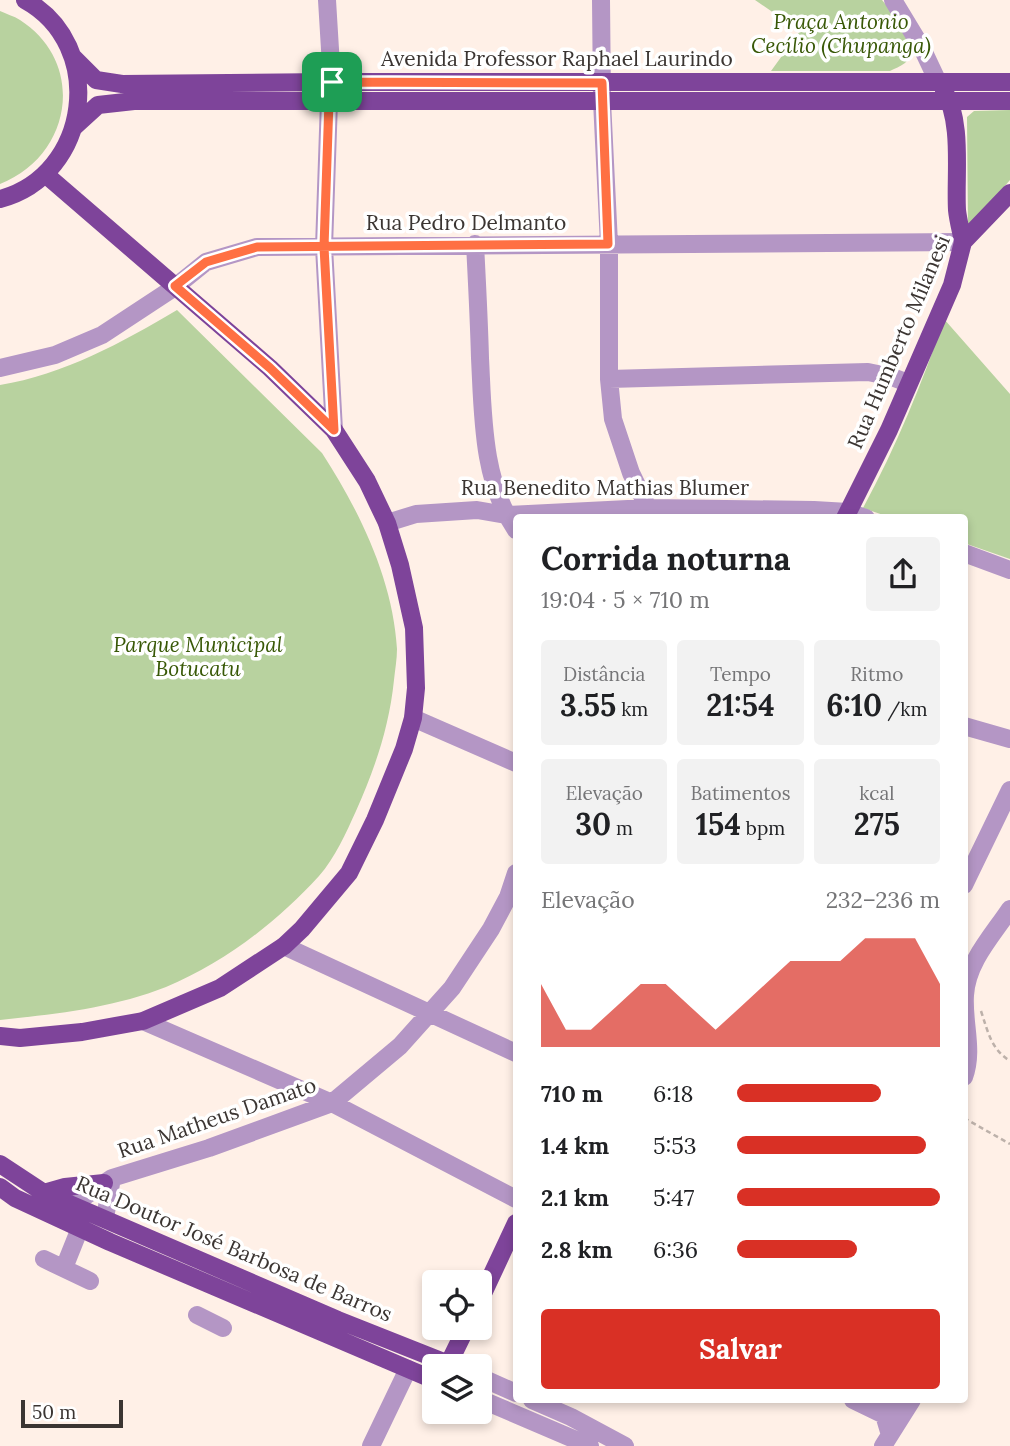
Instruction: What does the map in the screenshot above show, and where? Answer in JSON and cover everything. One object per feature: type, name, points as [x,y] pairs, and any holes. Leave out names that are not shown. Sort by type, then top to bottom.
[{"type":"main road","points":[[0,199],[26,188],[45,174],[63,152],[75,126],[80,91],[73,57],[59,29],[37,6],[25,0]]},
{"type":"main road","name":"Avenida Professor Raphael Laurindo","points":[[73,57],[96,80],[122,85],[332,82],[602,92],[1010,101]]},
{"type":"main road","points":[[938,82],[949,100],[957,149],[957,211],[963,242]]},
{"type":"main road","name":"Avenida Professor Raphael Laurindo","points":[[75,126],[98,105],[134,101],[329,101],[1010,82]]},
{"type":"main road","points":[[0,1036],[20,1038],[82,1032],[144,1021],[220,988],[284,946],[302,929],[349,873],[375,820],[404,749],[413,718],[416,688],[414,628],[400,565],[387,523],[367,481],[334,430],[270,368],[45,174]]},
{"type":"main road","name":"Rua Humberto Milanesi","points":[[846,514],[888,430],[951,285],[963,242],[1010,193]]},
{"type":"main road","name":"Rua Doutor José Barbosa de Barros","points":[[0,1164],[44,1193],[79,1223]]},
{"type":"main road","points":[[44,1193],[108,1181]]},
{"type":"main road","name":"Rua Doutor José Barbosa de Barros","points":[[0,1187],[15,1198],[79,1223],[422,1375]]},
{"type":"main road","points":[[79,1223],[105,1218]]},
{"type":"main road","name":"Rua Doutor José Barbosa de Barros","points":[[79,1223],[105,1218],[422,1354]]},
{"type":"main road","points":[[492,1274],[513,1229]]},
{"type":"street","points":[[327,0],[332,82],[324,247],[334,430]]},
{"type":"street","points":[[601,0],[608,244],[608,379],[613,419],[631,473],[654,513]]},
{"type":"street","points":[[893,0],[922,48],[938,82]]},
{"type":"street","name":"Rua Pedro Delmanto","points":[[0,368],[55,355],[102,335],[206,262],[257,247],[963,242]]},
{"type":"street","points":[[475,244],[486,447],[495,484],[511,523]]},
{"type":"street","points":[[608,379],[868,372],[892,376],[908,383]]},
{"type":"street","name":"Rua Benedito Mathias Blumer","points":[[387,523],[416,514],[477,510],[511,523]]},
{"type":"street","name":"Rua Benedito Mathias Blumer","points":[[654,513],[750,514]]},
{"type":"street","points":[[968,554],[1010,570]]},
{"type":"street","points":[[413,718],[513,762]]},
{"type":"street","points":[[968,727],[1010,739]]},
{"type":"street","points":[[968,877],[1010,790]]},
{"type":"street","name":"Rua Matheus Damato","points":[[79,1223],[108,1181],[332,1103],[400,1046],[452,988],[512,899]]},
{"type":"street","points":[[968,975],[1010,909]]},
{"type":"street","points":[[284,946],[513,1052]]},
{"type":"street","points":[[144,1021],[332,1103],[513,1197]]},
{"type":"street","name":"Rua Matheus Damato","points":[[105,1218],[108,1181]]},
{"type":"street","points":[[64,1268],[79,1223]]},
{"type":"street","points":[[44,1259],[90,1281]]},
{"type":"street","points":[[197,1315],[223,1328]]},
{"type":"street","points":[[370,1446],[408,1369]]},
{"type":"street","points":[[492,1382],[513,1392]]},
{"type":"street","points":[[492,1401],[572,1417],[590,1446]]},
{"type":"street","points":[[539,1403],[572,1417],[625,1446]]},
{"type":"street","points":[[868,1403],[888,1407],[886,1441]]},
{"type":"street","points":[[886,1441],[910,1403]]},
{"type":"path","points":[[968,985],[978,1000],[991,1043],[1010,1061]]},
{"type":"path","points":[[968,1120],[1010,1144]]},
{"type":"green space","name":"Praça Antonio Cecílio (Chupanga)","points":[[755,0],[882,0],[903,30],[910,49],[909,56],[905,63],[890,71],[771,71],[800,31]]},
{"type":"green space","points":[[0,11],[20,20],[41,38],[55,60],[62,83],[62,108],[56,131],[43,153],[24,171],[0,184]]},
{"type":"green space","points":[[1010,110],[1010,180],[968,228],[967,117],[974,111]]},
{"type":"green space","name":"Parque Municipal Botucatu","points":[[177,310],[322,453],[361,522],[389,597],[397,649],[392,698],[385,731],[363,795],[330,861],[303,893],[248,940],[188,977],[146,994],[84,1009],[0,1020],[0,385],[47,374],[92,356]]},
{"type":"green space","points":[[944,319],[1010,394],[1010,559],[968,544],[968,514],[880,514],[863,508],[908,415]]},
{"type":"route","points":[[332,82],[324,247],[334,430],[270,368],[175,286],[206,262],[257,247],[324,247],[475,244],[513,246],[608,244],[602,83],[332,82]]}]
